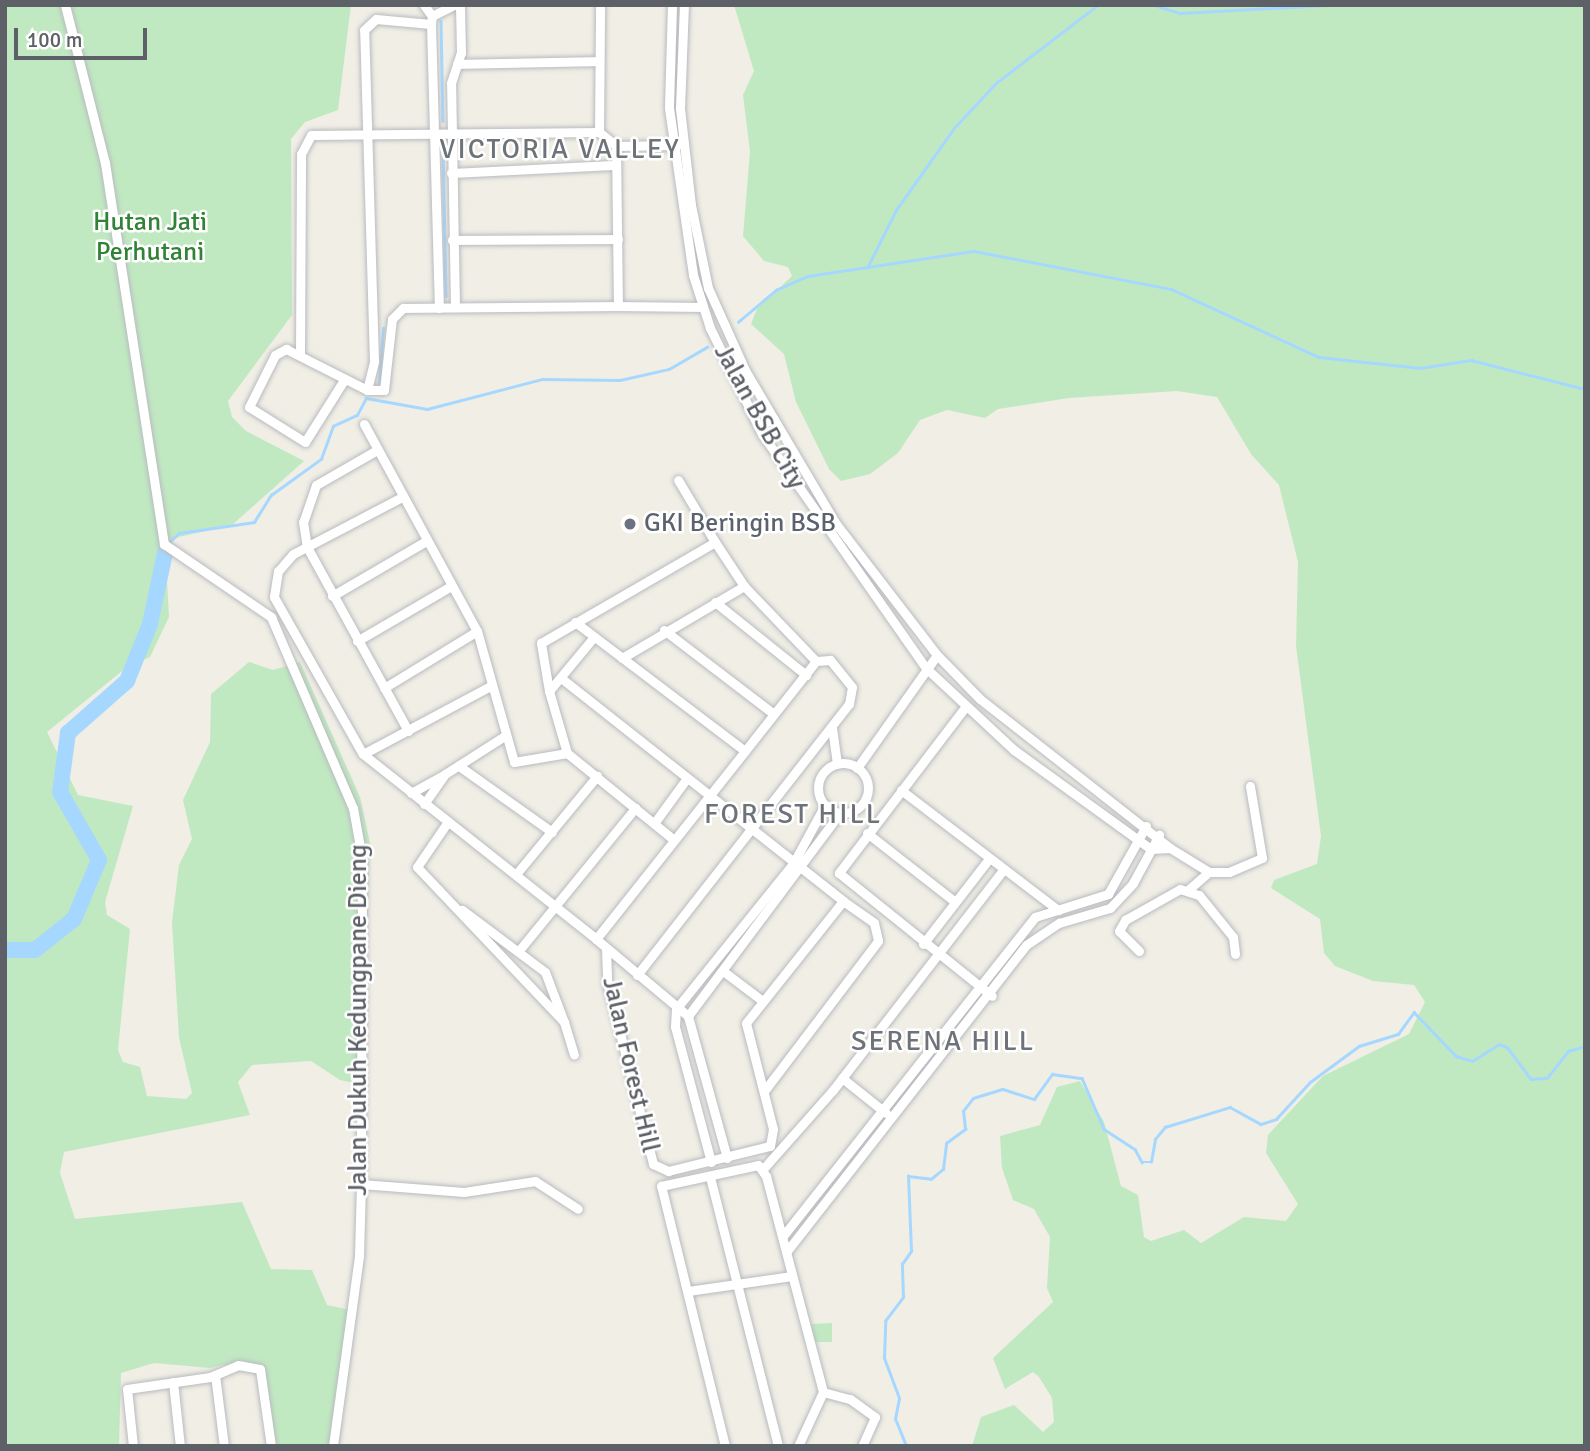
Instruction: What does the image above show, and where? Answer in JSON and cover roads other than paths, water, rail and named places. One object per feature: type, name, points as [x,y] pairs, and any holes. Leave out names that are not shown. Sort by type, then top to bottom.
[{"type":"street","name":"Jalan Dukuh Kedungpane Dieng","points":[[65,5],[105,163],[166,548],[177,559],[271,617],[354,808],[362,859],[359,1256],[333,1446]]},
{"type":"street","points":[[424,5],[432,20],[431,134],[439,308]]},
{"type":"street","points":[[367,390],[374,361],[366,23],[432,20],[454,5]]},
{"type":"street","points":[[455,307],[451,134],[460,5]]},
{"type":"street","points":[[598,132],[600,5]]},
{"type":"street","name":"Jalan BSB City","points":[[672,5],[678,145],[702,307],[734,384],[773,452],[926,668],[1014,750],[1151,849]]},
{"type":"street","name":"Jalan BSB City","points":[[684,5],[678,145],[708,288],[745,370],[836,524],[937,655],[989,706],[1159,835],[1170,848],[1209,872]]},
{"type":"street","points":[[457,64],[598,61]]},
{"type":"street","points":[[300,354],[302,145],[317,133],[598,132],[616,146],[678,145]]},
{"type":"street","points":[[616,146],[614,164],[618,306]]},
{"type":"street","points":[[452,173],[614,164]]},
{"type":"street","points":[[452,240],[618,239]]},
{"type":"street","points":[[344,380],[305,442],[255,416],[250,401],[275,355],[286,349],[367,390],[386,386],[397,310],[455,307],[702,307]]},
{"type":"street","points":[[364,424],[477,632],[506,735],[518,765],[567,753]]},
{"type":"street","points":[[377,450],[309,492],[303,522],[307,547],[408,731]]},
{"type":"street","name":"Jalan Forest Hill","points":[[637,975],[832,728],[849,704],[852,687],[830,660],[816,661],[744,586],[678,480]]},
{"type":"street","points":[[402,497],[285,560],[274,597],[363,754],[492,685]]},
{"type":"street","points":[[332,596],[426,541]]},
{"type":"street","points":[[674,840],[567,753],[538,648],[575,622],[715,542]]},
{"type":"street","points":[[357,640],[451,586]]},
{"type":"street","points":[[622,659],[664,630],[744,586]]},
{"type":"street","points":[[715,602],[806,674]]},
{"type":"street","points":[[575,622],[745,751]]},
{"type":"street","points":[[664,630],[774,714]]},
{"type":"street","points":[[384,688],[477,632]]},
{"type":"street","points":[[549,691],[593,638]]},
{"type":"street","points":[[858,768],[937,655]]},
{"type":"street","points":[[596,939],[708,794],[816,661]]},
{"type":"street","points":[[561,678],[751,830],[874,923],[878,941],[764,1091]]},
{"type":"street","points":[[966,706],[843,862],[842,881],[992,996]]},
{"type":"street","points":[[832,728],[837,764]]},
{"type":"street","points":[[411,793],[445,775],[506,735]]},
{"type":"street","name":"Jalan Forest Hill","points":[[363,754],[447,823],[558,905],[676,1009],[688,1016]]},
{"type":"street","points":[[727,1158],[688,1016],[803,869],[841,813],[865,800],[867,783],[858,768],[837,764]]},
{"type":"street","points":[[676,1009],[794,862],[825,805],[819,783],[837,764]]},
{"type":"street","points":[[459,766],[552,832]]},
{"type":"street","points":[[424,804],[445,775]]},
{"type":"street","points":[[517,873],[597,776]]},
{"type":"street","points":[[655,822],[687,778]]},
{"type":"street","points":[[1139,951],[1119,931],[1125,920],[1170,892],[1188,890],[1209,872],[1229,872],[1262,858],[1250,786]]},
{"type":"street","points":[[901,790],[1002,871],[1058,911],[1059,923]]},
{"type":"street","points":[[825,805],[841,813]]},
{"type":"street","points":[[521,948],[635,808]]},
{"type":"street","points":[[447,823],[417,867],[462,910],[564,1022]]},
{"type":"street","points":[[783,1237],[1035,917],[1097,902],[1123,876],[1146,826]]},
{"type":"street","points":[[867,833],[954,901]]},
{"type":"street","points":[[787,1251],[992,996],[1026,945],[1059,923],[1110,908],[1133,883],[1159,835]]},
{"type":"street","points":[[1151,849],[1170,848]]},
{"type":"street","points":[[923,944],[988,860]]},
{"type":"street","points":[[763,1169],[842,1078],[1002,871]]},
{"type":"street","points":[[1123,876],[1133,883]]},
{"type":"street","points":[[1188,890],[1233,937],[1235,954]]},
{"type":"street","name":"Jalan Forest Hill","points":[[606,948],[607,982],[653,1164],[668,1171],[770,1146],[764,1091],[744,1031],[760,999],[843,901]]},
{"type":"street","points":[[462,910],[521,948],[549,977],[574,1055]]},
{"type":"street","points":[[742,929],[751,936]]},
{"type":"street","points":[[723,971],[760,999]]},
{"type":"street","name":"Jalan Forest Hill","points":[[676,1009],[675,1027],[711,1162]]},
{"type":"street","points":[[842,1078],[893,1118]]},
{"type":"street","points":[[725,1446],[661,1186],[751,1166],[763,1169]]},
{"type":"street","points":[[763,1169],[823,1392],[798,1446]]},
{"type":"street","points":[[710,1177],[740,1285],[778,1446]]},
{"type":"street","points":[[361,1184],[464,1192],[535,1181],[578,1209]]},
{"type":"street","points":[[688,1291],[792,1276]]},
{"type":"street","points":[[133,1446],[127,1390],[215,1375],[238,1365],[260,1369],[271,1446]]},
{"type":"street","points":[[215,1375],[224,1446]]},
{"type":"street","points":[[173,1382],[180,1446]]},
{"type":"street","points":[[823,1392],[850,1399],[875,1417],[862,1446]]},
{"type":"waterway","points":[[867,268],[896,210],[954,128],[996,83],[1098,5]]},
{"type":"waterway","points":[[1154,5],[1181,13],[1330,5]]},
{"type":"waterway","points":[[441,21],[443,121]]},
{"type":"waterway","points":[[443,149],[446,296]]},
{"type":"waterway","points":[[738,322],[776,290],[808,276],[974,251],[1171,289],[1319,357],[1420,368],[1471,360],[1585,389]]},
{"type":"waterway","points":[[379,383],[383,328]]},
{"type":"waterway","points":[[168,543],[179,533],[254,522],[271,495],[321,459],[333,426],[357,415],[366,398],[427,409],[542,379],[620,380],[669,369],[707,347]]},
{"type":"waterway","points":[[5,950],[35,950],[74,919],[99,860],[60,792],[68,733],[127,681],[150,624],[165,553]]},
{"type":"waterway","points":[[906,1446],[895,1419],[899,1398],[884,1358],[885,1321],[903,1297],[902,1264],[911,1251],[908,1176],[931,1179],[943,1169],[946,1143],[965,1129],[963,1111],[973,1098],[1003,1089],[1034,1099],[1052,1074],[1082,1078],[1104,1129],[1135,1149],[1142,1162],[1151,1162],[1155,1139],[1165,1127],[1230,1107],[1261,1124],[1276,1119],[1310,1082],[1359,1046],[1398,1034],[1414,1012],[1456,1056],[1472,1061],[1499,1044],[1507,1047],[1531,1079],[1547,1078],[1568,1051],[1585,1046]]},
{"type":"place","name":"GKI Beringin BSB","points":[[630,524]]},
{"type":"district","name":"VICTORIA VALLEY","points":[[560,149]]},
{"type":"district","name":"FOREST HILL","points":[[793,814]]},
{"type":"district","name":"SERENA HILL","points":[[943,1041]]},
{"type":"park label","name":"Hutan Jati Perhutani","points":[[150,238]]}]
